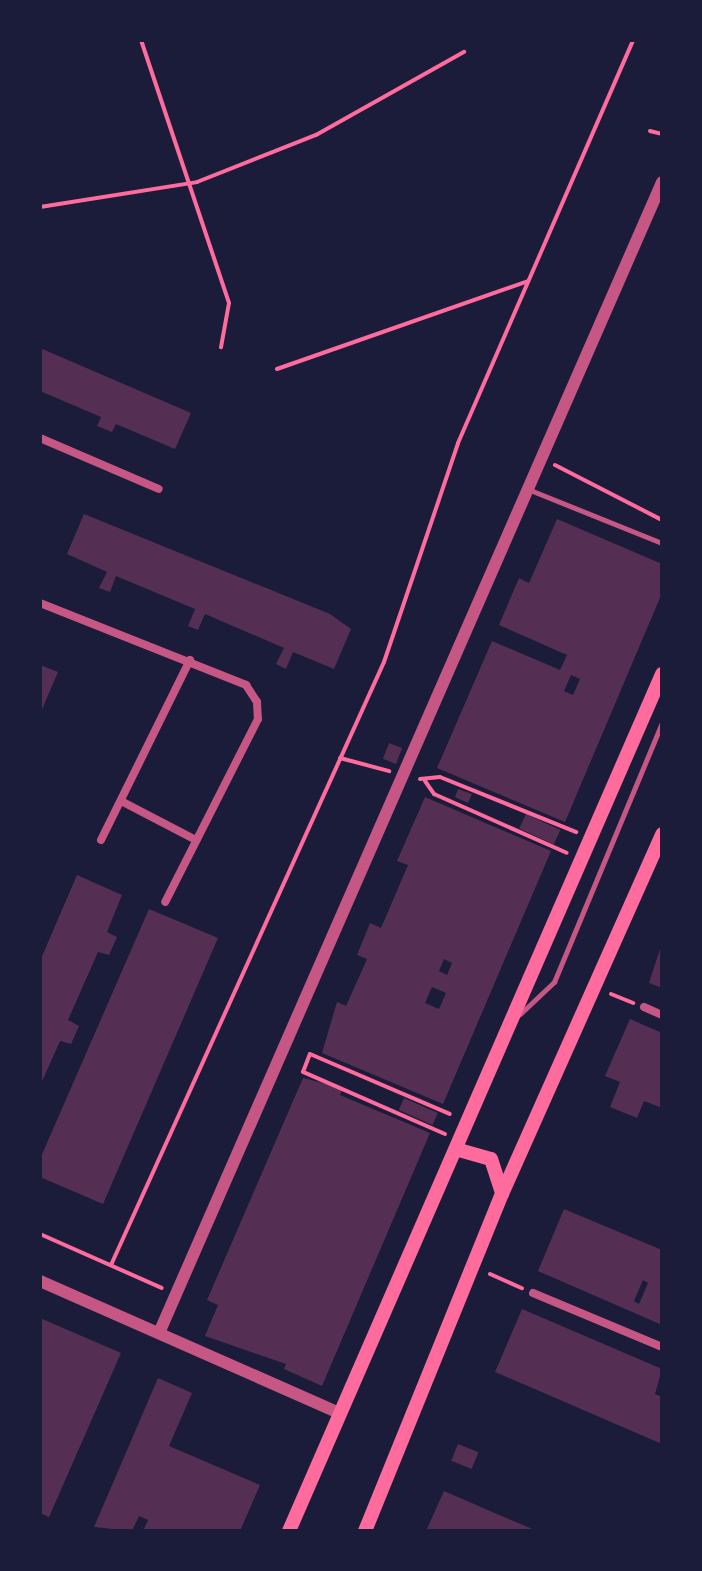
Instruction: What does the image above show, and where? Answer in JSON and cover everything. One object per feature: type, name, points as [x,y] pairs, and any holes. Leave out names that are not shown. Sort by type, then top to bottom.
[{"type":"main road","points":[[289,1531],[339,1413],[461,1146],[662,674]]},
{"type":"main road","points":[[365,1531],[502,1194],[662,834]]},
{"type":"main road","points":[[461,1146],[491,1159],[502,1194]]},
{"type":"street","points":[[159,1333],[662,182]]},
{"type":"street","points":[[40,438],[159,489]]},
{"type":"street","points":[[40,603],[190,660],[246,685],[258,711],[165,902]]},
{"type":"street","points":[[101,840],[190,660]]},
{"type":"street","points":[[121,801],[196,840]]},
{"type":"street","points":[[644,1007],[662,1015]]},
{"type":"street","points":[[40,1281],[339,1413]]},
{"type":"street","points":[[533,1293],[662,1347]]},
{"type":"lane","points":[[530,490],[662,543]]},
{"type":"lane","points":[[518,1015],[554,982],[662,723]]},
{"type":"path","points":[[141,40],[229,303],[221,347]]},
{"type":"path","points":[[111,1265],[340,758],[528,281],[633,40]]},
{"type":"path","points":[[40,207],[191,183],[316,135],[464,52]]},
{"type":"path","points":[[650,131],[662,134]]},
{"type":"path","points":[[277,369],[528,281]]},
{"type":"path","points":[[543,460],[662,520]]},
{"type":"path","points":[[340,758],[406,773],[425,781],[434,794],[583,860]]},
{"type":"path","points":[[425,781],[440,777],[593,839]]},
{"type":"path","points":[[594,987],[644,1007]]},
{"type":"path","points":[[461,1146],[303,1072],[310,1054],[471,1122]]},
{"type":"path","points":[[40,1234],[176,1294]]},
{"type":"path","points":[[473,1266],[533,1293]]},
{"type":"building","points":[[40,348],[191,413],[175,449],[116,424],[112,432],[97,426],[101,417],[40,391]]},
{"type":"building","points":[[84,514],[330,614],[351,629],[334,669],[293,652],[286,669],[276,664],[284,648],[205,614],[198,630],[188,626],[195,609],[116,576],[110,592],[99,588],[107,572],[67,554]]},
{"type":"building","points":[[557,519],[662,564],[662,593],[565,822],[437,768],[492,641],[560,670],[567,655],[499,625],[519,578],[529,583]],"holes":[[[571,675],[580,679],[573,695],[564,691]]]},
{"type":"building","points":[[40,665],[58,672],[40,714]]},
{"type":"building","points":[[389,743],[402,748],[396,764],[383,759]]},
{"type":"building","points":[[458,789],[472,794],[468,803],[455,797]]},
{"type":"building","points":[[425,797],[551,851],[443,1104],[322,1053],[337,1002],[346,1006],[367,959],[357,955],[370,923],[381,928],[408,865],[397,861]],"holes":[[[444,959],[452,963],[447,975],[439,971]],[[432,987],[446,993],[439,1009],[425,1003]]]},
{"type":"building","points":[[526,814],[560,830],[554,845],[519,829]]},
{"type":"building","points":[[77,875],[122,895],[107,932],[117,937],[109,955],[98,952],[68,1020],[79,1026],[71,1044],[60,1041],[40,1086],[40,961]]},
{"type":"building","points":[[149,909],[218,938],[103,1204],[40,1177],[40,1159]]},
{"type":"building","points":[[662,943],[662,988],[649,983]]},
{"type":"building","points":[[630,1019],[662,1033],[662,1108],[644,1101],[637,1118],[610,1107],[620,1082],[605,1076]]},
{"type":"building","points":[[303,1078],[343,1088],[340,1095],[430,1133],[322,1386],[284,1369],[286,1364],[205,1336],[218,1305],[207,1300]]},
{"type":"building","points":[[404,1098],[438,1113],[433,1125],[399,1110]]},
{"type":"building","points":[[564,1209],[662,1250],[662,1325],[538,1271]],"holes":[[[643,1280],[648,1283],[639,1304],[634,1301]]]},
{"type":"building","points":[[522,1309],[662,1369],[655,1394],[662,1397],[662,1444],[495,1372]]},
{"type":"building","points":[[40,1318],[121,1353],[49,1517],[40,1513]]},
{"type":"building","points":[[158,1378],[192,1393],[169,1446],[260,1485],[240,1531],[143,1531],[148,1520],[139,1516],[132,1531],[94,1527]]},
{"type":"building","points":[[458,1444],[478,1452],[472,1469],[451,1461]]},
{"type":"building","points":[[444,1491],[497,1514],[537,1531],[426,1531]]}]
